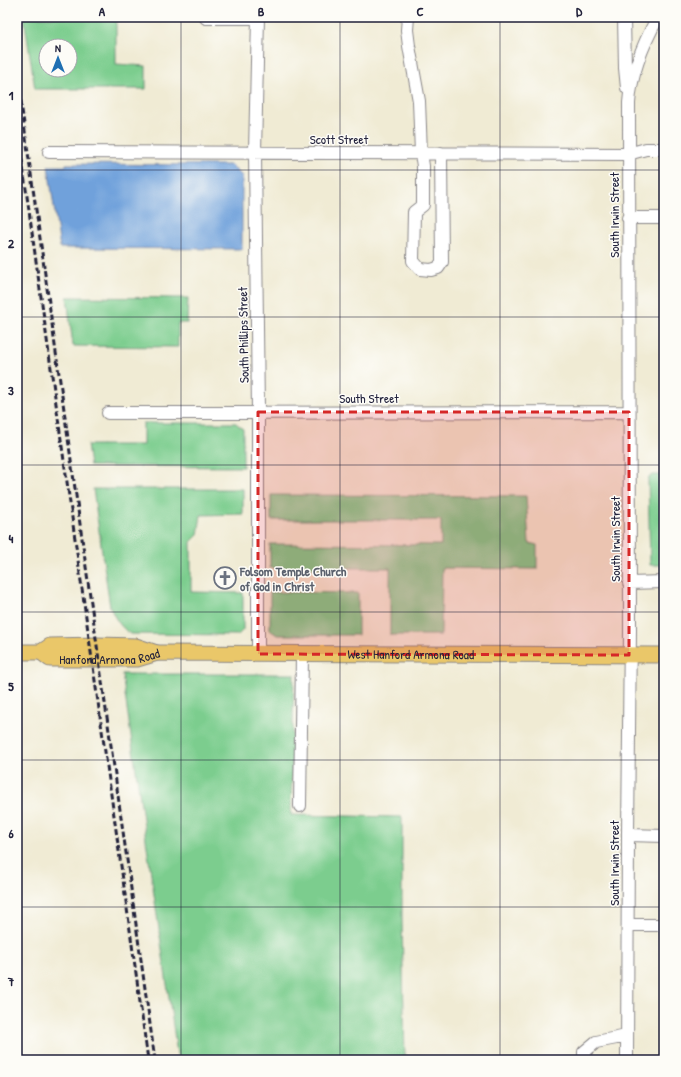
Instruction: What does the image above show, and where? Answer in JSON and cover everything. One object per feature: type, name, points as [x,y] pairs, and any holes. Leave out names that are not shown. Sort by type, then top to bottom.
[{"type":"main road","name":"Hanford Armona Road","points":[[17,652],[41,652],[50,646],[98,645],[136,646],[157,653]]},
{"type":"main road","name":"West Hanford Armona Road","points":[[157,653],[664,655]]},
{"type":"street","points":[[408,17],[407,30],[409,46],[419,101],[423,166],[423,205],[414,212],[413,261],[420,269],[431,270],[438,268],[442,262],[441,153]]},
{"type":"street","points":[[624,17],[625,68],[629,103]]},
{"type":"street","points":[[629,103],[631,86],[638,60],[658,17]]},
{"type":"street","points":[[206,18],[258,18]]},
{"type":"street","name":"South Phillips Street","points":[[258,18],[255,152],[258,412],[258,654]]},
{"type":"street","name":"South Irwin Street","points":[[627,1060],[629,103]]},
{"type":"street","name":"Scott Street","points":[[49,152],[628,154],[646,149],[664,149]]},
{"type":"street","points":[[628,218],[664,218]]},
{"type":"street","name":"South Street","points":[[108,413],[629,412]]},
{"type":"street","points":[[629,583],[664,582]]},
{"type":"street","points":[[300,806],[302,654]]},
{"type":"street","points":[[628,835],[664,836]]},
{"type":"street","points":[[628,925],[664,925]]},
{"type":"street","points":[[584,1060],[584,1052],[596,1042],[627,1036]]},
{"type":"highlighted area","points":[[258,412],[629,412],[629,655],[258,654]]},
{"type":"green space","points":[[24,17],[116,17],[116,64],[146,66],[146,89],[35,89]]},
{"type":"green space","points":[[67,297],[188,298],[187,323],[178,323],[178,347],[73,346]]},
{"type":"green space","points":[[143,423],[236,423],[243,429],[243,467],[90,466],[87,445],[143,445]]},
{"type":"green space","points":[[652,475],[664,475],[664,565],[650,565],[648,478]]},
{"type":"green space","points":[[93,489],[243,489],[243,514],[201,515],[198,535],[191,542],[191,592],[243,593],[243,630],[238,635],[130,634],[126,631],[118,622],[110,607]]},
{"type":"green space","points":[[271,495],[526,496],[529,543],[537,545],[537,569],[442,568],[441,635],[390,635],[390,568],[270,568],[270,544],[441,545],[441,520],[271,520]]},
{"type":"green space","points":[[270,592],[358,593],[358,635],[277,635],[270,630]]},
{"type":"green space","points":[[122,674],[294,674],[291,815],[402,817],[402,920],[405,1060],[178,1060]]},
{"type":"water","points":[[66,164],[231,165],[242,176],[242,249],[60,248],[48,166],[66,166]]},
{"type":"railway","points":[[17,74],[155,1060]]},
{"type":"railway","points":[[17,124],[148,1060]]},
{"type":"place","name":"Folsom Temple Church of God in Christ","points":[[225,578]]}]
